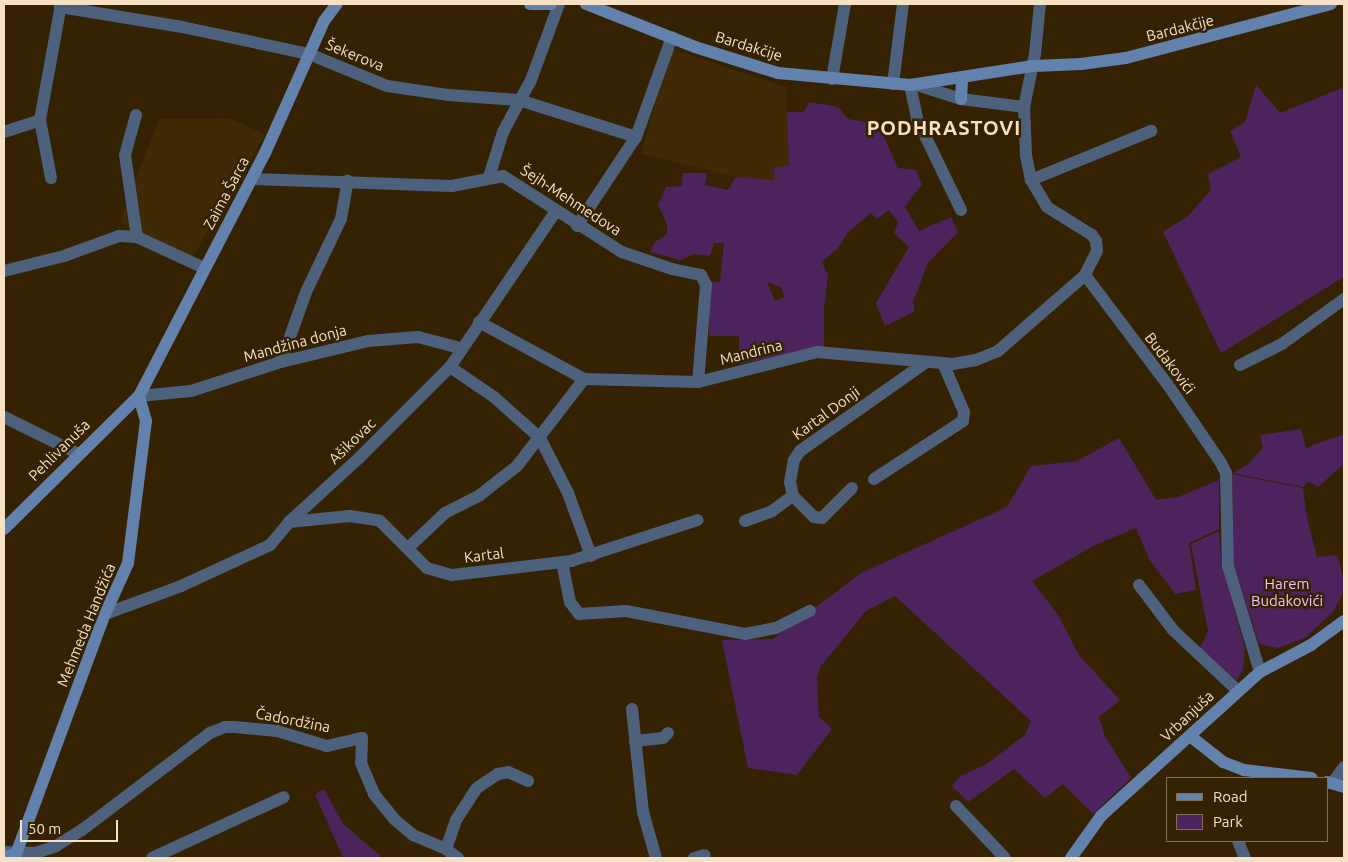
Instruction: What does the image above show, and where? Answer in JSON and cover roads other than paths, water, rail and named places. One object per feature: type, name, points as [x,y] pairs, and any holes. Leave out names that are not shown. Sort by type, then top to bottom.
[{"type":"street","name":"Zaima Šarca","points":[[139,396],[204,268],[253,179],[324,21],[337,4]]},
{"type":"street","points":[[530,4],[551,4]]},
{"type":"street","points":[[489,177],[503,132],[531,80],[559,4]]},
{"type":"street","name":"Bardakčije","points":[[586,4],[672,37],[778,74],[914,85],[1032,66],[1082,64],[1126,58],[1324,5]]},
{"type":"street","points":[[832,79],[845,4]]},
{"type":"street","points":[[893,84],[903,4]]},
{"type":"street","points":[[1040,4],[1032,66],[1024,106],[1031,180],[1047,207],[1092,235],[1096,241],[1097,251],[1085,275]]},
{"type":"street","name":"Šekerova","points":[[60,5],[182,27],[309,54],[387,86],[449,96],[519,100],[636,137]]},
{"type":"street","points":[[51,178],[40,120],[60,5]]},
{"type":"street","points":[[577,226],[636,137],[672,37]]},
{"type":"street","points":[[961,98],[962,78]]},
{"type":"street","points":[[914,85],[917,119],[960,210]]},
{"type":"street","name":"Bardakčije","points":[[914,85],[961,98],[1024,106]]},
{"type":"street","points":[[136,115],[126,155],[137,237]]},
{"type":"street","points":[[4,132],[40,120]]},
{"type":"street","points":[[1031,180],[1151,131]]},
{"type":"street","name":"Šejh-Mehmedova","points":[[253,179],[452,186],[489,177],[503,176],[577,226],[622,252],[672,270],[701,275],[706,285],[698,382]]},
{"type":"street","points":[[281,362],[306,292],[341,219],[348,181]]},
{"type":"street","name":"Ašikovac","points":[[105,614],[260,551],[450,367],[460,348],[556,212]]},
{"type":"street","points":[[4,271],[64,256],[119,236],[137,237],[204,268]]},
{"type":"street","name":"Mandrina","points":[[479,322],[584,378],[698,382],[817,352],[943,363],[976,360],[998,351],[1085,275]]},
{"type":"street","name":"Budakovići","points":[[1085,275],[1168,385],[1223,468],[1228,566],[1260,672]]},
{"type":"street","points":[[1240,365],[1282,344],[1344,299]]},
{"type":"street","name":"Mandžina donja","points":[[139,396],[190,390],[281,362],[385,340],[418,337],[460,348]]},
{"type":"street","name":"Kartal Donji","points":[[793,496],[790,482],[794,460],[800,451],[926,362]]},
{"type":"street","points":[[874,479],[962,421],[964,412],[943,363]]},
{"type":"street","points":[[450,367],[494,397],[540,438],[568,493],[591,556]]},
{"type":"street","points":[[409,547],[445,512],[502,479],[540,438],[584,378]]},
{"type":"street","name":"Pehlivanuša","points":[[4,529],[77,453],[139,396]]},
{"type":"street","name":"Mehmeda Handžića","points":[[10,855],[105,614],[128,563],[146,421],[139,396]]},
{"type":"street","points":[[4,417],[77,453]]},
{"type":"street","points":[[745,521],[772,511],[793,496],[814,517],[822,518],[852,488]]},
{"type":"street","name":"Kartal","points":[[290,522],[319,517],[369,518],[388,526],[427,568],[452,575],[562,562],[591,556],[698,520]]},
{"type":"street","points":[[562,562],[570,602],[579,614],[626,611],[745,634],[776,628],[810,611]]},
{"type":"street","points":[[1139,585],[1173,630],[1238,691]]},
{"type":"street","name":"Vrbanjuša","points":[[1071,858],[1101,816],[1238,691],[1260,672],[1311,645],[1344,621]]},
{"type":"street","points":[[632,709],[643,812],[656,858]]},
{"type":"street","name":"Čadordžina","points":[[10,855],[56,846],[82,830],[210,733],[225,726],[277,732],[327,746],[362,738],[361,763],[374,794],[394,820],[413,835],[446,849],[458,858]]},
{"type":"street","points":[[635,741],[664,738],[668,733]]},
{"type":"street","points":[[1190,736],[1241,774],[1294,777]]},
{"type":"street","points":[[1329,782],[1344,767]]},
{"type":"street","points":[[446,849],[456,820],[477,788],[498,774],[508,772],[528,781]]},
{"type":"street","points":[[1329,782],[1344,786]]},
{"type":"street","points":[[152,858],[284,797]]},
{"type":"street","points":[[956,806],[1005,858]]},
{"type":"street","points":[[1238,842],[1245,858]]},
{"type":"district","name":"PODHRASTOVI","points":[[944,127]]},
{"type":"park label","name":"Harem Budakovići","points":[[1287,592]]}]
